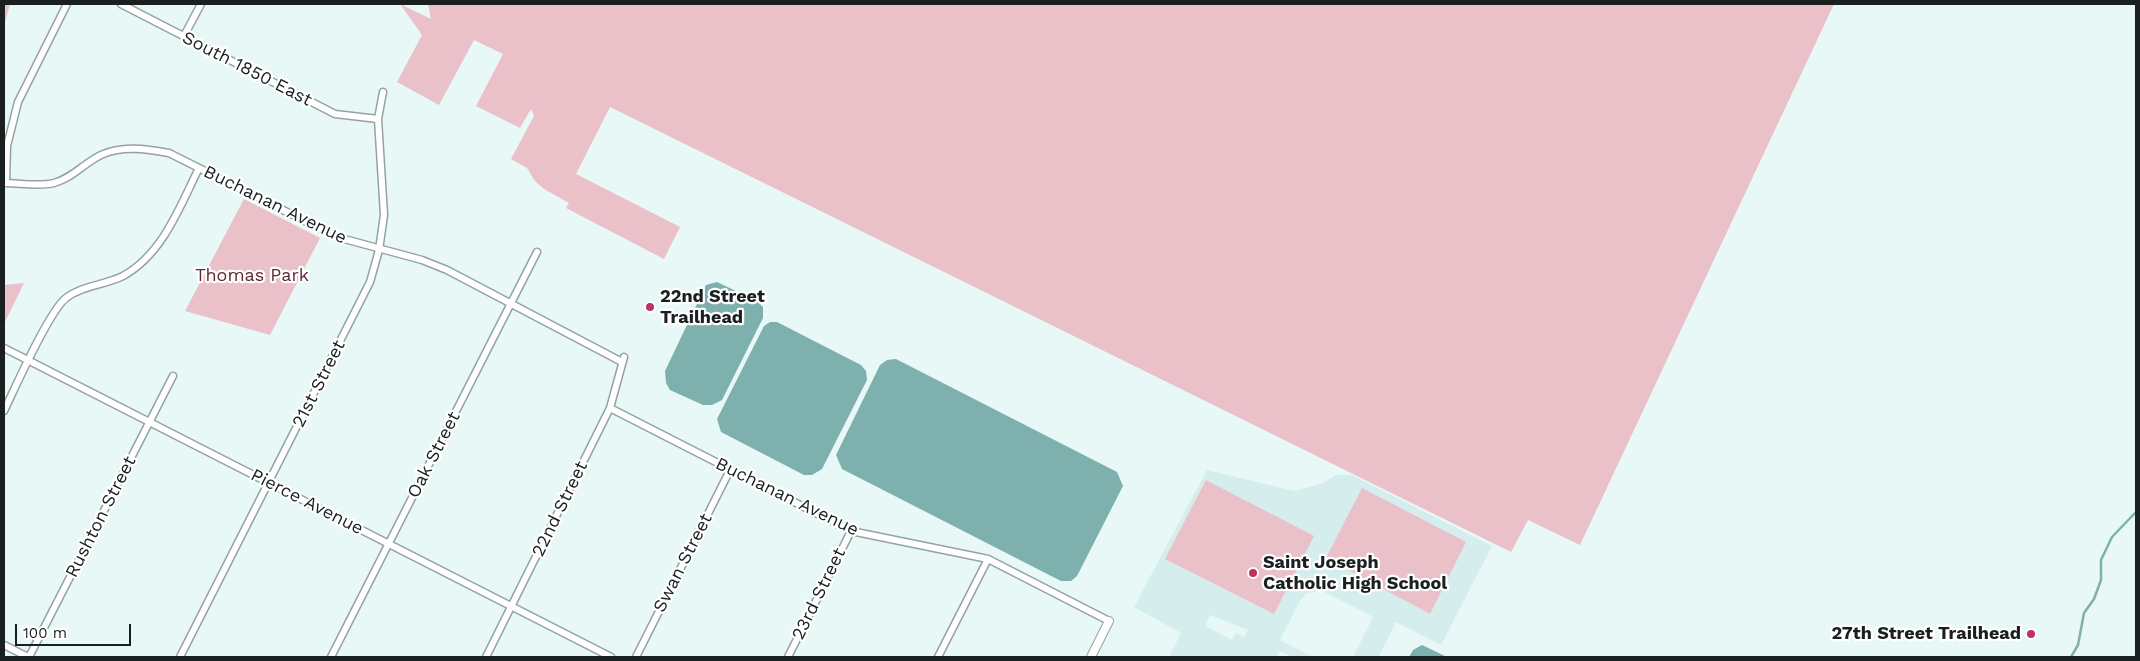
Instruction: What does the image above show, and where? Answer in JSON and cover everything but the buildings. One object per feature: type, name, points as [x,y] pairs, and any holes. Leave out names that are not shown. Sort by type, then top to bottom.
[{"type":"street","points":[[5,183],[7,146],[18,102],[67,4]]},
{"type":"street","name":"South 1850 East","points":[[121,4],[335,114],[378,119]]},
{"type":"street","points":[[184,36],[201,4]]},
{"type":"street","name":"21st Street","points":[[180,657],[370,282],[379,250],[384,215],[378,119],[383,92]]},
{"type":"street","name":"Buchanan Avenue","points":[[5,183],[37,185],[54,183],[71,176],[100,155],[120,149],[148,149],[169,154],[338,238],[422,260],[447,270],[623,360]]},
{"type":"street","points":[[4,412],[54,312],[66,298],[124,275],[157,245],[170,226],[199,168]]},
{"type":"street","name":"Oak Street","points":[[331,657],[537,252]]},
{"type":"street","name":"Pierce Avenue","points":[[4,348],[611,657]]},
{"type":"street","name":"22nd Street","points":[[486,657],[610,408],[623,360]]},
{"type":"street","name":"Rushton Street","points":[[28,657],[173,376]]},
{"type":"street","name":"Buchanan Avenue","points":[[610,408],[851,531],[988,559],[1109,621]]},
{"type":"street","name":"Swan Street","points":[[636,657],[730,470]]},
{"type":"street","name":"23rd Street","points":[[788,657],[851,531]]},
{"type":"street","points":[[938,657],[988,559]]},
{"type":"street","points":[[1091,657],[1109,621]]},
{"type":"street","points":[[4,646],[28,657]]},
{"type":"shaded area","name":"Saint Joseph Catholic High School","points":[[1207,470],[1294,491],[1323,483],[1336,475],[1352,475],[1492,546],[1441,645],[1396,622],[1379,657],[1353,657],[1373,617],[1317,588],[1315,592],[1307,593],[1301,599],[1280,640],[1313,657],[1292,657],[1280,651],[1276,657],[1169,657],[1181,633],[1134,607]],"holes":[[[1210,615],[1248,630],[1244,637],[1236,633],[1232,640],[1205,626]]]},
{"type":"green space","points":[[4,4],[10,4],[4,26]]},
{"type":"green space","points":[[400,4],[431,19],[428,4],[1834,4],[1580,545],[1528,520],[1511,552],[610,107],[576,174],[680,227],[664,259],[566,208],[569,203],[544,189],[535,181],[527,168],[511,159],[534,116],[531,109],[520,128],[476,106],[503,54],[474,40],[439,105],[397,82],[422,35]]},
{"type":"green space","name":"Thomas Park","points":[[244,199],[320,238],[270,335],[185,311]]},
{"type":"green space","points":[[24,283],[4,324],[4,285]]},
{"type":"green space","points":[[1206,480],[1314,536],[1274,614],[1165,559]]},
{"type":"green space","points":[[1362,488],[1466,542],[1430,614],[1326,558]]},
{"type":"water","points":[[717,282],[757,301],[763,307],[763,318],[722,400],[712,405],[703,405],[670,390],[666,383],[665,371],[706,285]]},
{"type":"water","points":[[770,322],[777,322],[861,365],[866,371],[867,380],[822,469],[812,475],[804,475],[721,432],[717,419],[764,326]]},
{"type":"water","points":[[896,359],[1117,472],[1123,486],[1077,576],[1071,581],[1061,581],[842,469],[836,455],[880,365],[887,360]]},
{"type":"water","points":[[1422,645],[1447,657],[1409,657],[1413,650]]},
{"type":"waterway","points":[[2071,657],[2078,645],[2084,613],[2094,599],[2101,580],[2101,560],[2112,537],[2136,512]]},
{"type":"place","name":"22nd Street Trailhead","points":[[650,307]]},
{"type":"place","name":"Saint Joseph Catholic High School","points":[[1253,573]]},
{"type":"place","name":"27th Street Trailhead","points":[[2031,634]]}]
